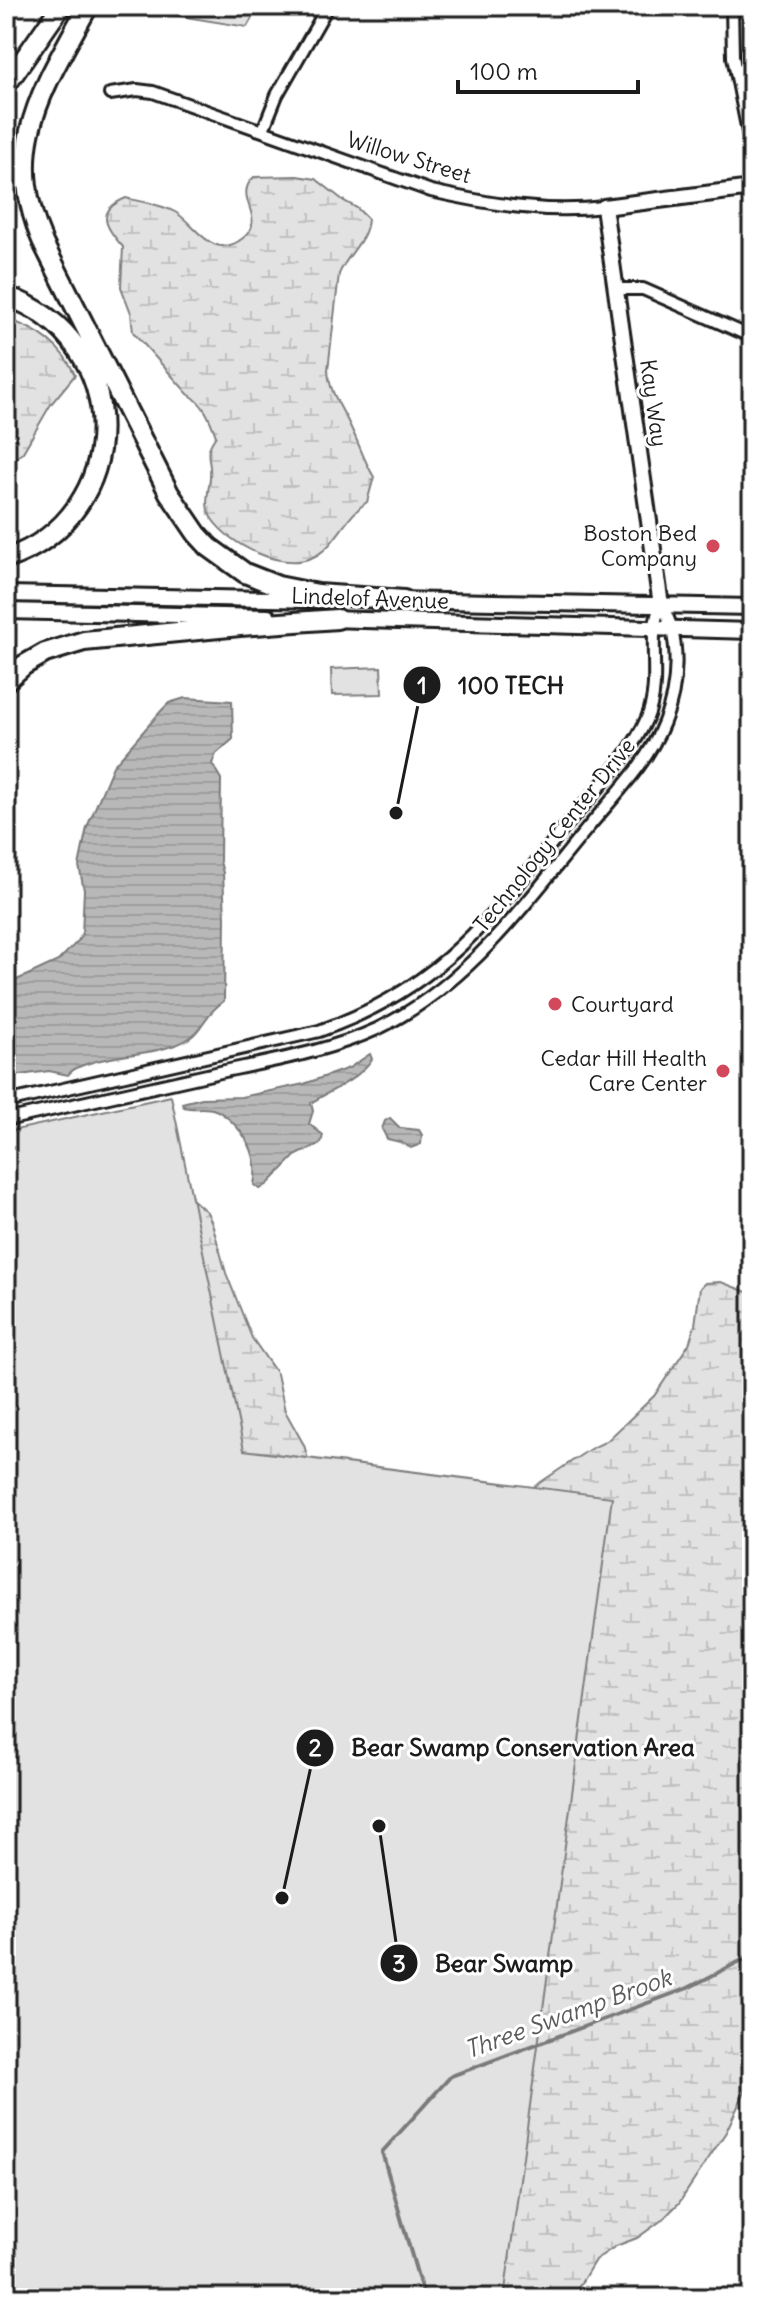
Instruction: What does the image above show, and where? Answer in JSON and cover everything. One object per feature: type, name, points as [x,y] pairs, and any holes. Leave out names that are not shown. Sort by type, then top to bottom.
[{"type":"highway","points":[[6,85],[61,6]]},
{"type":"highway","points":[[88,6],[32,116],[25,164],[29,203],[44,245],[169,493],[209,547],[262,581],[302,592],[404,600]]},
{"type":"highway","points":[[6,296],[45,316],[67,334],[79,349],[96,386],[102,423],[102,443],[96,470],[74,513],[40,543],[6,559]]},
{"type":"highway","points":[[6,681],[24,665],[45,653],[84,641],[337,619]]},
{"type":"main road","name":"Willow Street","points":[[604,207],[752,188]]},
{"type":"main road","name":"Kay Way","points":[[604,207],[661,605]]},
{"type":"main road","name":"Lindelof Avenue","points":[[6,594],[752,607]]},
{"type":"main road","name":"Lindelof Avenue","points":[[6,611],[752,631]]},
{"type":"street","points":[[263,130],[277,95],[328,6]]},
{"type":"street","points":[[732,6],[733,57],[752,152]]},
{"type":"street","name":"Willow Street","points":[[110,94],[137,90],[153,92],[406,183],[459,197],[560,210],[604,207]]},
{"type":"street","points":[[616,289],[643,289],[752,337]]},
{"type":"street","name":"Technology Center Drive","points":[[6,1102],[319,1031],[369,1012],[424,979],[460,949],[492,914],[632,745],[652,702],[656,672],[655,628],[661,605]]},
{"type":"street","name":"Technology Center Drive","points":[[6,1120],[324,1048],[377,1028],[435,994],[473,962],[506,926],[655,743],[673,690],[673,629],[661,605]]},
{"type":"green space","points":[[118,6],[259,6],[247,27]]},
{"type":"green space","points":[[254,177],[316,179],[368,219],[364,234],[339,274],[328,370],[334,394],[374,477],[367,502],[327,548],[311,558],[285,561],[243,546],[220,529],[209,514],[208,452],[216,436],[202,407],[133,332],[131,313],[121,287],[123,247],[106,220],[110,208],[126,198],[169,209],[213,244],[232,245],[250,230],[252,215],[246,192]]},
{"type":"green space","points":[[6,319],[28,327],[47,339],[70,364],[75,375],[51,404],[23,452],[6,467]]},
{"type":"green space","points":[[381,667],[382,694],[332,695],[331,669]]},
{"type":"green space","points":[[171,1096],[244,1450],[612,1497],[504,2298],[6,2298],[6,1132]]},
{"type":"green space","points":[[6,1133],[184,1192],[207,1212],[226,1273],[252,1338],[277,1374],[285,1411],[304,1445],[310,1467],[532,1488],[607,1441],[654,1396],[689,1344],[700,1288],[705,1283],[721,1282],[752,1294],[752,2084],[745,2091],[726,2132],[679,2203],[637,2238],[616,2246],[595,2260],[572,2298],[6,2298]]},
{"type":"shaded area","points":[[185,698],[232,701],[233,739],[216,754],[212,764],[221,779],[224,1001],[194,1035],[177,1045],[97,1061],[74,1069],[68,1075],[49,1071],[6,1077],[6,985],[58,961],[78,941],[82,934],[84,890],[79,866],[87,827],[113,766],[169,703]]},
{"type":"shaded area","points":[[370,1054],[372,1059],[359,1073],[311,1103],[313,1111],[309,1124],[323,1135],[321,1143],[295,1156],[260,1189],[254,1185],[254,1158],[248,1142],[237,1128],[217,1111],[184,1107],[182,1103],[202,1098],[241,1097],[304,1084],[349,1068]]},
{"type":"shaded area","points":[[390,1118],[400,1128],[419,1130],[421,1144],[411,1148],[387,1139],[382,1129]]},
{"type":"waterway","name":"Three Swamp Brook","points":[[424,2298],[382,2152],[451,2076],[688,1988],[752,1955]]},
{"type":"place","name":"Boston Bed Company","points":[[713,546]]},
{"type":"place","name":"100 TECH","points":[[396,813]]},
{"type":"place","name":"Courtyard","points":[[555,1004]]},
{"type":"place","name":"Cedar Hill Health Care Center","points":[[723,1071]]},
{"type":"place","name":"Bear Swamp","points":[[379,1826]]},
{"type":"place","name":"Bear Swamp Conservation Area","points":[[282,1898]]}]
